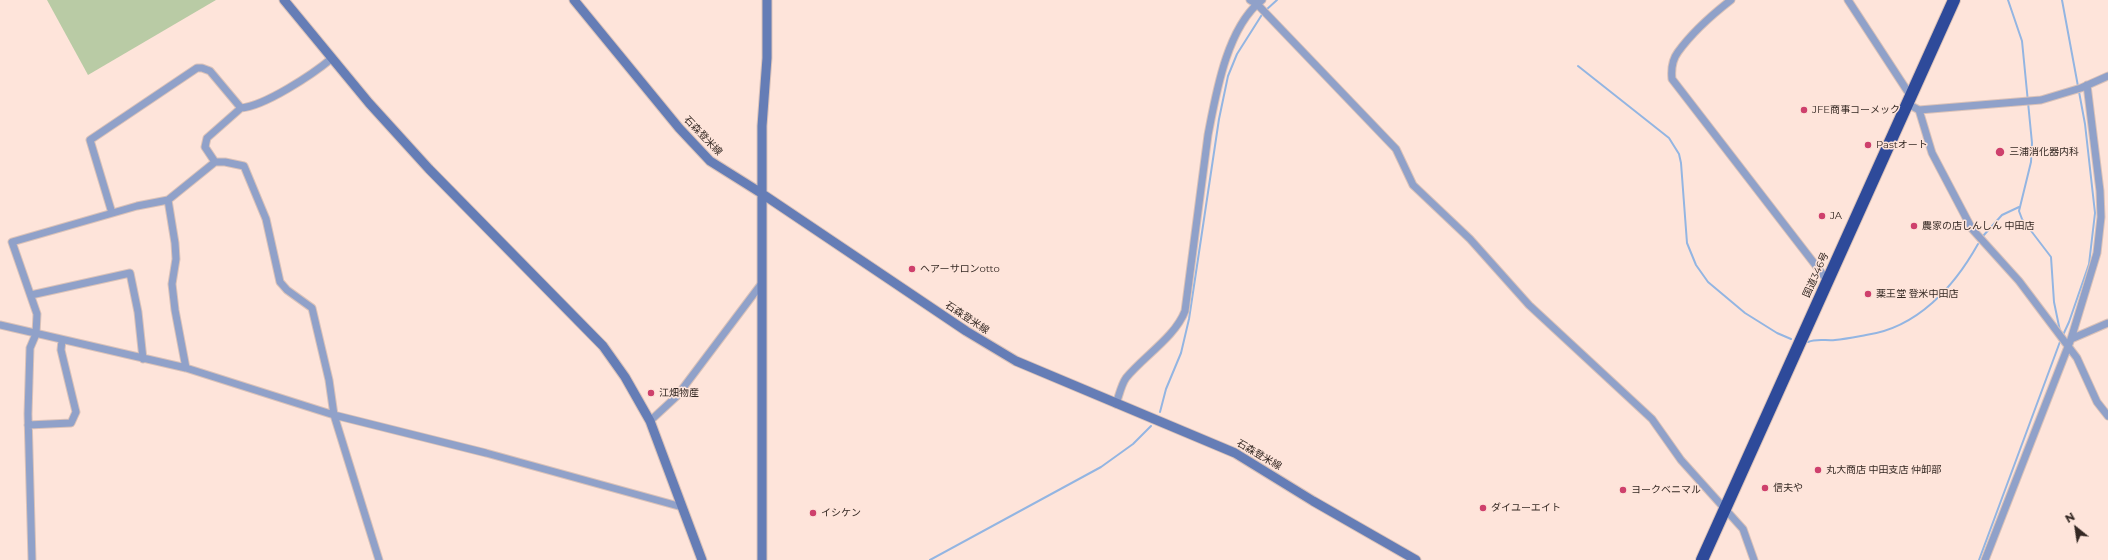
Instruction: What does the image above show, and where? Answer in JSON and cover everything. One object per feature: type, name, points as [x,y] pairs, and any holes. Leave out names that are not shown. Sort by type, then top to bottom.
[{"type":"highway","name":"国道346号","points":[[1702,560],[1908,99],[1954,0]]},
{"type":"street","points":[[284,0],[369,104],[602,346],[625,377],[650,421],[702,560]]},
{"type":"street","name":"石森登米線","points":[[574,0],[694,146],[710,161],[761,193],[934,309],[1016,361],[1235,453],[1313,501],[1416,560]]},
{"type":"street","points":[[762,560],[761,193],[762,126],[767,58],[767,0]]},
{"type":"street","points":[[1250,0],[1260,4],[1268,15],[1396,149],[1413,185],[1470,239],[1529,305],[1652,419],[1681,460],[1724,510],[1743,529],[1754,560]]},
{"type":"street","points":[[1731,0],[1716,11],[1678,53],[1671,68],[1672,79],[1827,280]]},
{"type":"street","points":[[1848,0],[1908,99],[1919,110],[1932,153],[1972,229],[2019,281],[2077,358],[2097,402],[2108,416]]},
{"type":"street","points":[[1116,404],[1125,380],[1149,353],[1177,326],[1185,311],[1213,107],[1237,33],[1245,16],[1260,4]]},
{"type":"street","points":[[215,162],[205,147],[207,138],[242,108],[249,108],[274,96],[331,59]]},
{"type":"street","points":[[112,213],[90,140],[197,68],[210,71],[242,108]]},
{"type":"street","points":[[1919,110],[2041,100],[2086,86],[2108,77]]},
{"type":"street","points":[[1985,560],[2071,339],[2097,253],[2101,217],[2100,191],[2086,86]]},
{"type":"street","points":[[32,560],[28,425],[30,348],[36,334],[37,314],[12,242],[112,213],[168,200],[215,162],[225,162],[244,166],[266,219],[280,282],[287,290],[312,308],[327,367],[334,414],[379,560]]},
{"type":"street","points":[[168,200],[176,259],[172,284],[175,310],[186,368]]},
{"type":"street","points":[[30,295],[130,273],[138,312],[142,359]]},
{"type":"street","points":[[650,421],[678,396],[762,283]]},
{"type":"street","points":[[2071,339],[2108,324]]},
{"type":"street","points":[[0,325],[186,368],[334,414],[486,453],[682,507]]},
{"type":"street","points":[[28,425],[71,423],[76,412],[61,350],[62,340]]},
{"type":"green space","points":[[47,0],[216,0],[88,75]]},
{"type":"waterway","points":[[1266,10],[1277,0]]},
{"type":"waterway","points":[[2008,0],[2022,41],[2032,143],[2031,162],[2019,211],[2022,219],[2051,257],[2054,302],[2060,331]]},
{"type":"waterway","points":[[2062,0],[2085,124],[2095,213],[2089,264],[2063,335]]},
{"type":"waterway","points":[[1160,412],[1166,389],[1181,353],[1189,319],[1219,119],[1228,76],[1237,54],[1263,13]]},
{"type":"waterway","points":[[1578,66],[1669,138],[1679,154],[1687,243],[1696,265],[1708,282],[1745,313],[1777,333],[1791,339]]},
{"type":"waterway","points":[[1983,236],[2002,215],[2019,207]]},
{"type":"waterway","points":[[1808,342],[1818,340],[1839,340],[1866,335],[1884,331],[1902,324],[1932,303],[1945,290],[1958,275],[1978,244]]},
{"type":"waterway","points":[[1979,560],[2061,339]]},
{"type":"waterway","points":[[930,560],[1101,467],[1133,444],[1151,426]]},
{"type":"place","name":"JFE商事コーメック","points":[[1804,110]]},
{"type":"place","name":"Pastオート","points":[[1868,145]]},
{"type":"place","name":"三浦消化器内科","points":[[2000,152]]},
{"type":"place","name":"JA","points":[[1822,216]]},
{"type":"place","name":"農家の店しんしん 中田店","points":[[1914,226]]},
{"type":"place","name":"ヘアーサロンotto","points":[[912,269]]},
{"type":"place","name":"薬王堂 登米中田店","points":[[1868,294]]},
{"type":"place","name":"江畑物産","points":[[651,393]]},
{"type":"place","name":"丸大商店 中田支店 仲卸部","points":[[1818,470]]},
{"type":"place","name":"信夫や","points":[[1765,488]]},
{"type":"place","name":"ヨークベニマル","points":[[1623,490]]},
{"type":"place","name":"ダイユーエイト","points":[[1483,508]]},
{"type":"place","name":"イシケン","points":[[813,513]]}]
